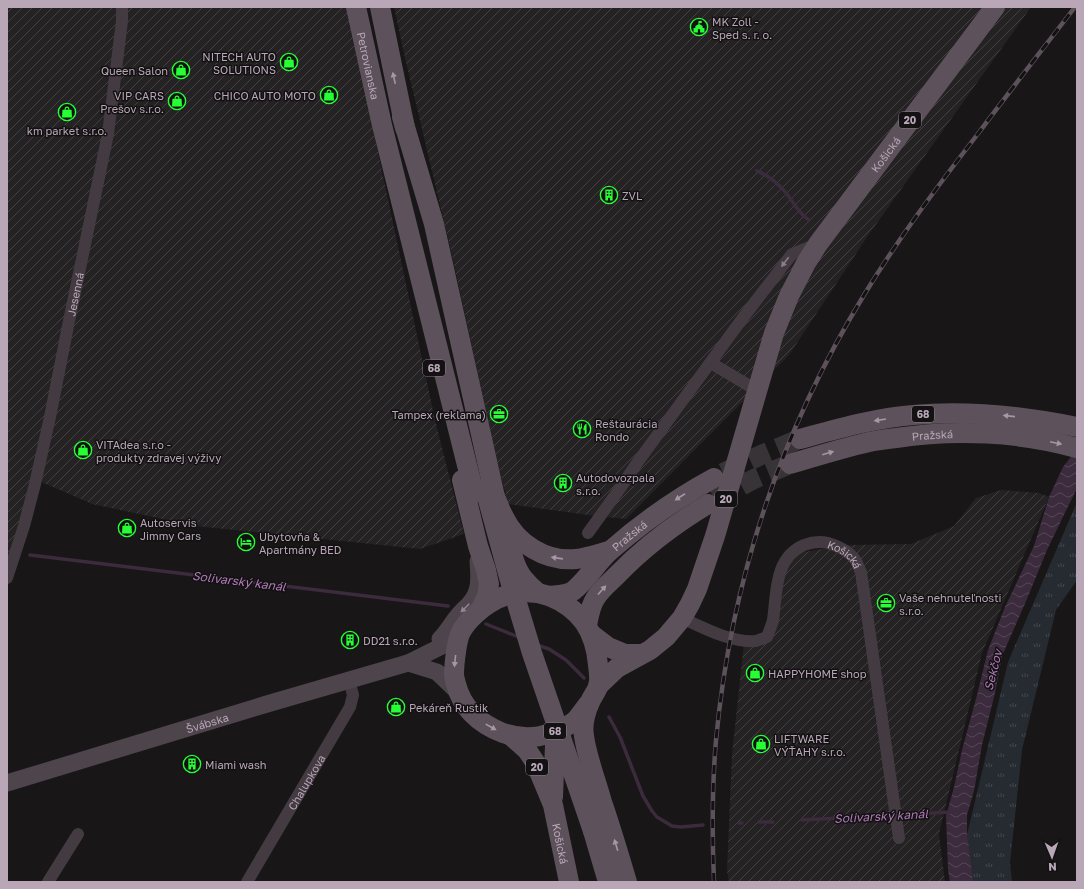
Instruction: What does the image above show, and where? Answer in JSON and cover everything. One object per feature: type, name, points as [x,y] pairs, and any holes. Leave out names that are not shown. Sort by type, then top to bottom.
[{"type":"main road","name":"Petrovianska","points":[[356,7],[382,125]]},
{"type":"main road","name":"Petrovianska","points":[[380,7],[402,117],[485,493]]},
{"type":"main road","name":"Košická","points":[[594,694],[617,668],[650,650],[666,637],[682,618],[697,589],[715,536],[774,333],[789,296],[806,263],[818,244],[995,7]]},
{"type":"main road","points":[[382,125],[485,493],[500,588],[524,663],[587,833],[608,882]]},
{"type":"main road","name":"68","points":[[382,125],[399,226],[478,546],[489,584],[487,596],[481,609]]},
{"type":"main road","name":"Pražská","points":[[800,439],[866,422],[912,415],[963,413],[1004,415],[1048,421],[1077,427]]},
{"type":"main road","name":"Pražská","points":[[790,464],[871,441],[913,435],[967,433],[995,434],[1035,439],[1077,448]]},
{"type":"main road","name":"Pražská","points":[[543,594],[571,592],[609,551],[660,511],[688,492],[714,478]]},
{"type":"main road","points":[[485,493],[516,566],[523,578],[543,594],[564,604],[577,614],[589,630],[608,647],[625,654],[641,654]]},
{"type":"main road","name":"68","points":[[485,493],[514,533],[537,552],[556,559],[576,559],[609,551]]},
{"type":"main road","name":"Pražská","points":[[589,630],[590,610],[595,599],[619,573],[648,545],[685,518],[708,504]]},
{"type":"main road","name":"68","points":[[543,594],[523,592],[508,595],[493,601],[481,609],[462,630],[455,660],[454,676],[458,692],[466,706],[476,717],[492,728],[510,735],[527,738],[542,736],[562,729],[575,720],[594,694]]},
{"type":"main road","points":[[589,630],[597,651],[599,669],[594,694]]},
{"type":"main road","name":"20","points":[[594,694],[584,719],[584,736],[591,768],[627,882]]},
{"type":"main road","name":"Košická","points":[[553,805],[555,745],[562,729]]},
{"type":"main road","name":"Košická","points":[[510,735],[527,750],[535,762],[553,805],[569,882]]},
{"type":"main road","points":[[587,833],[596,882]]},
{"type":"street","name":"Jesenná","points":[[7,578],[24,526],[49,425],[108,134],[122,21],[122,7]]},
{"type":"street","points":[[588,533],[742,319],[792,254],[818,244]]},
{"type":"street","points":[[711,363],[758,391]]},
{"type":"street","name":"Košická","points":[[682,618],[705,629],[730,638],[757,641],[767,637],[773,622],[779,575],[785,560],[790,554],[798,548],[817,542],[835,545],[849,554],[856,561],[862,578],[899,838]]},
{"type":"street","points":[[408,663],[446,634],[456,618],[474,598],[479,580],[478,546]]},
{"type":"street","name":"Švábska","points":[[7,783],[189,727],[408,663],[444,646],[462,630]]},
{"type":"street","points":[[408,663],[437,672],[458,692]]},
{"type":"street","name":"Chalupkova","points":[[247,882],[350,707],[353,695],[349,680]]},
{"type":"street","points":[[48,882],[78,834]]},
{"type":"shaded area","points":[[7,7],[347,7],[435,420],[464,534],[420,549],[196,526],[92,504],[39,481],[7,581]]},
{"type":"shaded area","points":[[394,7],[1031,7],[867,237],[789,355],[626,519],[508,504]]},
{"type":"shaded area","points":[[1001,490],[1039,493],[1049,497],[982,653],[939,834],[945,882],[729,882],[727,871],[732,754],[744,643],[765,642],[786,555],[846,545],[911,544],[954,526],[976,498]]},
{"type":"green space","points":[[1077,502],[1077,580],[1056,610],[1022,750],[1010,863],[1012,882],[972,882],[967,835],[1008,662]]},
{"type":"water","name":"Sekčov","points":[[1077,449],[1077,488],[1047,550],[1002,656],[995,693],[982,745],[974,791],[967,815],[967,833],[973,882],[950,882],[948,870],[946,816],[988,650],[1005,607],[1034,546],[1049,497],[1063,467]]},
{"type":"waterway","points":[[757,171],[766,175],[777,183],[787,194],[799,212],[809,220]]},
{"type":"waterway","name":"Solivarský kanál","points":[[30,555],[448,606]]},
{"type":"waterway","name":"Solivarský kanál","points":[[486,624],[521,638]]},
{"type":"waterway","name":"Solivarský kanál","points":[[537,645],[549,649],[566,660],[584,678]]},
{"type":"waterway","name":"Solivarský kanál","points":[[609,717],[620,737],[643,796],[657,817],[672,826],[681,827],[703,825]]},
{"type":"waterway","name":"Solivarský kanál","points":[[802,820],[951,812]]},
{"type":"waterway","name":"Solivarský kanál","points":[[759,822],[773,822]]},
{"type":"tunnel","points":[[723,473],[800,439]]},
{"type":"tunnel","points":[[715,500],[754,479],[790,464]]},
{"type":"railway","points":[[714,882],[714,775],[716,740],[723,681],[734,623],[748,565],[764,509],[785,454],[808,400],[834,347],[877,274],[904,233],[1075,7]]},
{"type":"place","name":"MK Zoll - Sped s. r. o.","points":[[699,27]]},
{"type":"place","name":"NITECH AUTO SOLUTIONS","points":[[289,62]]},
{"type":"place","name":"Queen Salon","points":[[181,70]]},
{"type":"place","name":"CHICO AUTO MOTO","points":[[329,95]]},
{"type":"place","name":"VIP CARS Prešov s.r.o.","points":[[177,101]]},
{"type":"place","name":"km parket s.r.o.","points":[[67,112]]},
{"type":"place","name":"ZVL","points":[[609,195]]},
{"type":"place","name":"Tampex (reklama)","points":[[499,414]]},
{"type":"place","name":"Reštaurácia Rondo","points":[[582,429]]},
{"type":"place","name":"VITAdea s.r.o - produkty zdravej výživy","points":[[83,450]]},
{"type":"place","name":"Autodovozpala s.r.o.","points":[[563,483]]},
{"type":"place","name":"Autoservis Jimmy Cars","points":[[127,528]]},
{"type":"place","name":"Ubytovňa & Apartmány BED","points":[[246,542]]},
{"type":"place","name":"Vaše nehnuteľnosti s.r.o.","points":[[886,603]]},
{"type":"place","name":"DD21 s.r.o.","points":[[350,640]]},
{"type":"place","name":"HAPPYHOME shop","points":[[755,673]]},
{"type":"place","name":"Pekáreň Rustik","points":[[396,707]]},
{"type":"place","name":"LIFTWARE VÝŤAHY s.r.o.","points":[[761,744]]},
{"type":"place","name":"Miami wash","points":[[192,764]]}]
